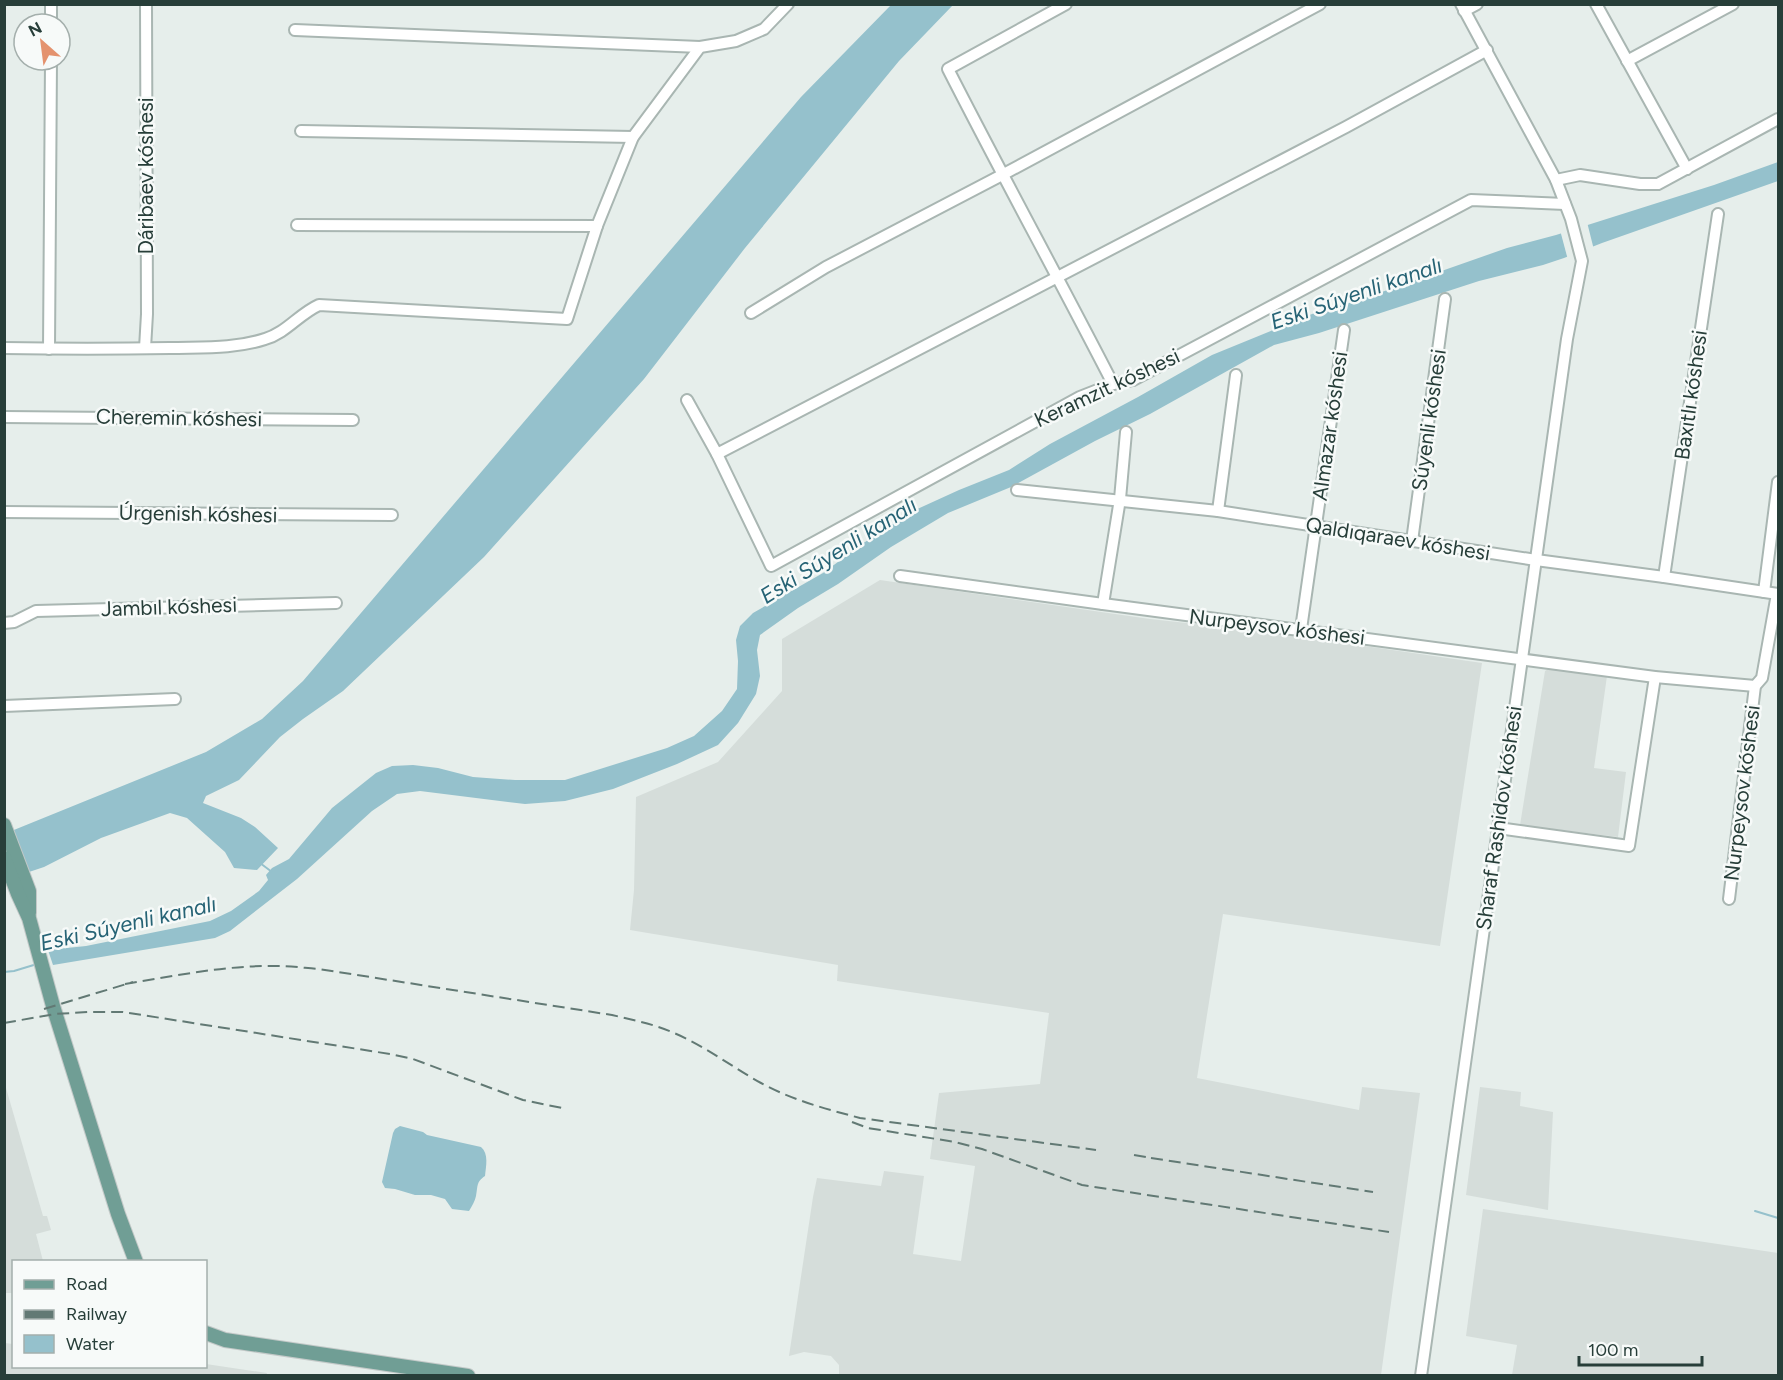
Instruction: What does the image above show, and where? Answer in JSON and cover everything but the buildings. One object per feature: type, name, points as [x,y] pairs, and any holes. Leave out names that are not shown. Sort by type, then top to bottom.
[{"type":"main road","points":[[4,825],[28,891],[29,918]]},
{"type":"main road","points":[[4,858],[29,918],[45,978],[118,1214],[135,1260]]},
{"type":"main road","points":[[207,1333],[225,1340],[468,1376]]},
{"type":"street","name":"Dáribaev kóshesi","points":[[146,4],[146,348]]},
{"type":"street","points":[[295,30],[700,47],[736,41],[764,29],[788,4]]},
{"type":"street","points":[[1066,4],[948,69],[1113,384]]},
{"type":"street","points":[[751,313],[826,267],[1320,4]]},
{"type":"street","points":[[1477,4],[1462,8],[1556,180],[1565,204]]},
{"type":"street","points":[[1596,4],[1687,169]]},
{"type":"street","points":[[1627,61],[1733,4]]},
{"type":"street","points":[[4,348],[234,346],[267,339],[286,329],[308,310],[319,305],[567,319],[597,226],[633,137],[700,47]]},
{"type":"street","points":[[717,454],[1346,127],[1486,50]]},
{"type":"street","points":[[49,349],[51,72]]},
{"type":"street","points":[[1556,180],[1580,175],[1640,184],[1658,184],[1779,119]]},
{"type":"street","points":[[301,131],[633,137]]},
{"type":"street","name":"Keramzit kóshesi","points":[[687,400],[717,454],[771,566],[1080,397],[1113,384],[1133,380],[1471,200],[1565,204]]},
{"type":"street","name":"Sharaf Rashidov kóshesi","points":[[1421,1376],[1567,339],[1582,261],[1565,204]]},
{"type":"street","name":"Baxıtlı kóshesi","points":[[1664,577],[1718,214]]},
{"type":"street","points":[[297,225],[597,226]]},
{"type":"street","name":"Súyenli kóshesi","points":[[1412,542],[1445,299]]},
{"type":"street","name":"Almazar kóshesi","points":[[1301,629],[1344,330]]},
{"type":"street","points":[[1218,510],[1236,375]]},
{"type":"street","name":"Cheremin kóshesi","points":[[4,417],[353,420]]},
{"type":"street","points":[[1103,604],[1120,499],[1126,432]]},
{"type":"street","points":[[1764,592],[1779,482]]},
{"type":"street","name":"Qaldıqaraev kóshesi","points":[[1017,490],[1218,510],[1412,542],[1778,594]]},
{"type":"street","name":"Úrgenish kóshesi","points":[[4,512],[392,516]]},
{"type":"street","name":"Nurpeysov kóshesi","points":[[900,576],[1655,677],[1755,686]]},
{"type":"street","name":"Nurpeysov kóshesi","points":[[1729,899],[1755,686],[1762,678],[1778,594]]},
{"type":"street","name":"Jambıl kóshesi","points":[[4,623],[14,622],[36,611],[336,603]]},
{"type":"street","points":[[1498,828],[1629,846],[1655,677]]},
{"type":"street","points":[[4,705],[175,699]]},
{"type":"shaded area","points":[[880,580],[1482,663],[1440,946],[1223,914],[1197,1078],[1359,1110],[1362,1087],[1420,1093],[1381,1375],[839,1376],[839,1365],[831,1356],[804,1352],[789,1356],[817,1178],[881,1186],[884,1171],[924,1176],[913,1254],[961,1261],[975,1166],[930,1159],[939,1093],[1040,1084],[1049,1013],[837,981],[838,965],[630,930],[634,890],[636,797],[718,762],[782,691],[782,639]]},
{"type":"shaded area","points":[[1552,667],[1607,676],[1594,768],[1626,772],[1618,837],[1520,825],[1545,671]]},
{"type":"shaded area","points":[[4,1081],[43,1216],[47,1216],[51,1230],[36,1234],[43,1260],[12,1260],[12,1293],[5,1293]]},
{"type":"shaded area","points":[[1480,1087],[1521,1092],[1520,1106],[1553,1112],[1548,1210],[1466,1195]]},
{"type":"shaded area","points":[[1483,1209],[1778,1253],[1778,1375],[1512,1375],[1517,1345],[1466,1336]]},
{"type":"shaded area","points":[[5,1343],[12,1344],[12,1368],[207,1368],[207,1364],[267,1373],[266,1376],[5,1375]]},
{"type":"water","points":[[891,5],[953,5],[899,61],[745,248],[644,379],[484,557],[343,691],[280,737],[239,780],[206,796],[203,803],[241,818],[255,827],[278,848],[257,870],[234,868],[225,852],[187,818],[170,813],[101,838],[44,867],[5,880],[4,834],[206,752],[262,719],[303,681],[801,97]]},
{"type":"water","points":[[1778,162],[1778,181],[1543,265],[1479,281],[1319,333],[1274,345],[1150,414],[1011,487],[948,513],[891,547],[760,635],[757,650],[760,676],[756,694],[738,723],[718,745],[613,789],[565,801],[525,804],[420,791],[397,794],[372,811],[297,879],[230,931],[215,938],[53,965],[48,950],[86,946],[210,921],[231,911],[259,891],[268,880],[266,875],[272,868],[289,859],[332,808],[376,773],[392,766],[413,765],[438,768],[473,777],[565,780],[667,748],[694,736],[722,711],[737,689],[736,640],[740,626],[753,613],[823,573],[913,511],[1009,470],[1050,444],[1212,355],[1312,314],[1359,300],[1507,248],[1556,235],[1714,185]]},
{"type":"water","points":[[400,1126],[427,1135],[481,1147],[484,1150],[485,1176],[479,1182],[475,1200],[469,1211],[452,1209],[445,1199],[431,1195],[415,1195],[385,1188],[382,1182],[393,1133]]},
{"type":"pier","points":[[1587,222],[1594,250],[1568,260],[1560,230]]},
{"type":"waterway","points":[[260,863],[272,872]]},
{"type":"waterway","name":"Eski Súyenli kanalı","points":[[4,972],[37,964]]},
{"type":"waterway","points":[[1755,1211],[1778,1218]]},
{"type":"railway","points":[[125,984],[220,969],[288,966],[612,1015],[674,1033],[773,1089],[797,1099],[860,1118],[1096,1150]]},
{"type":"railway","points":[[44,1009],[133,982]]},
{"type":"railway","points":[[4,1023],[55,1014],[123,1012],[413,1059],[523,1100],[567,1109]]},
{"type":"railway","points":[[852,1122],[868,1128],[955,1142],[982,1149],[1082,1185],[1141,1194]]},
{"type":"railway","points":[[1134,1155],[1146,1157]]},
{"type":"railway","points":[[1151,1158],[1373,1192]]},
{"type":"railway","points":[[1147,1195],[1389,1232]]}]
